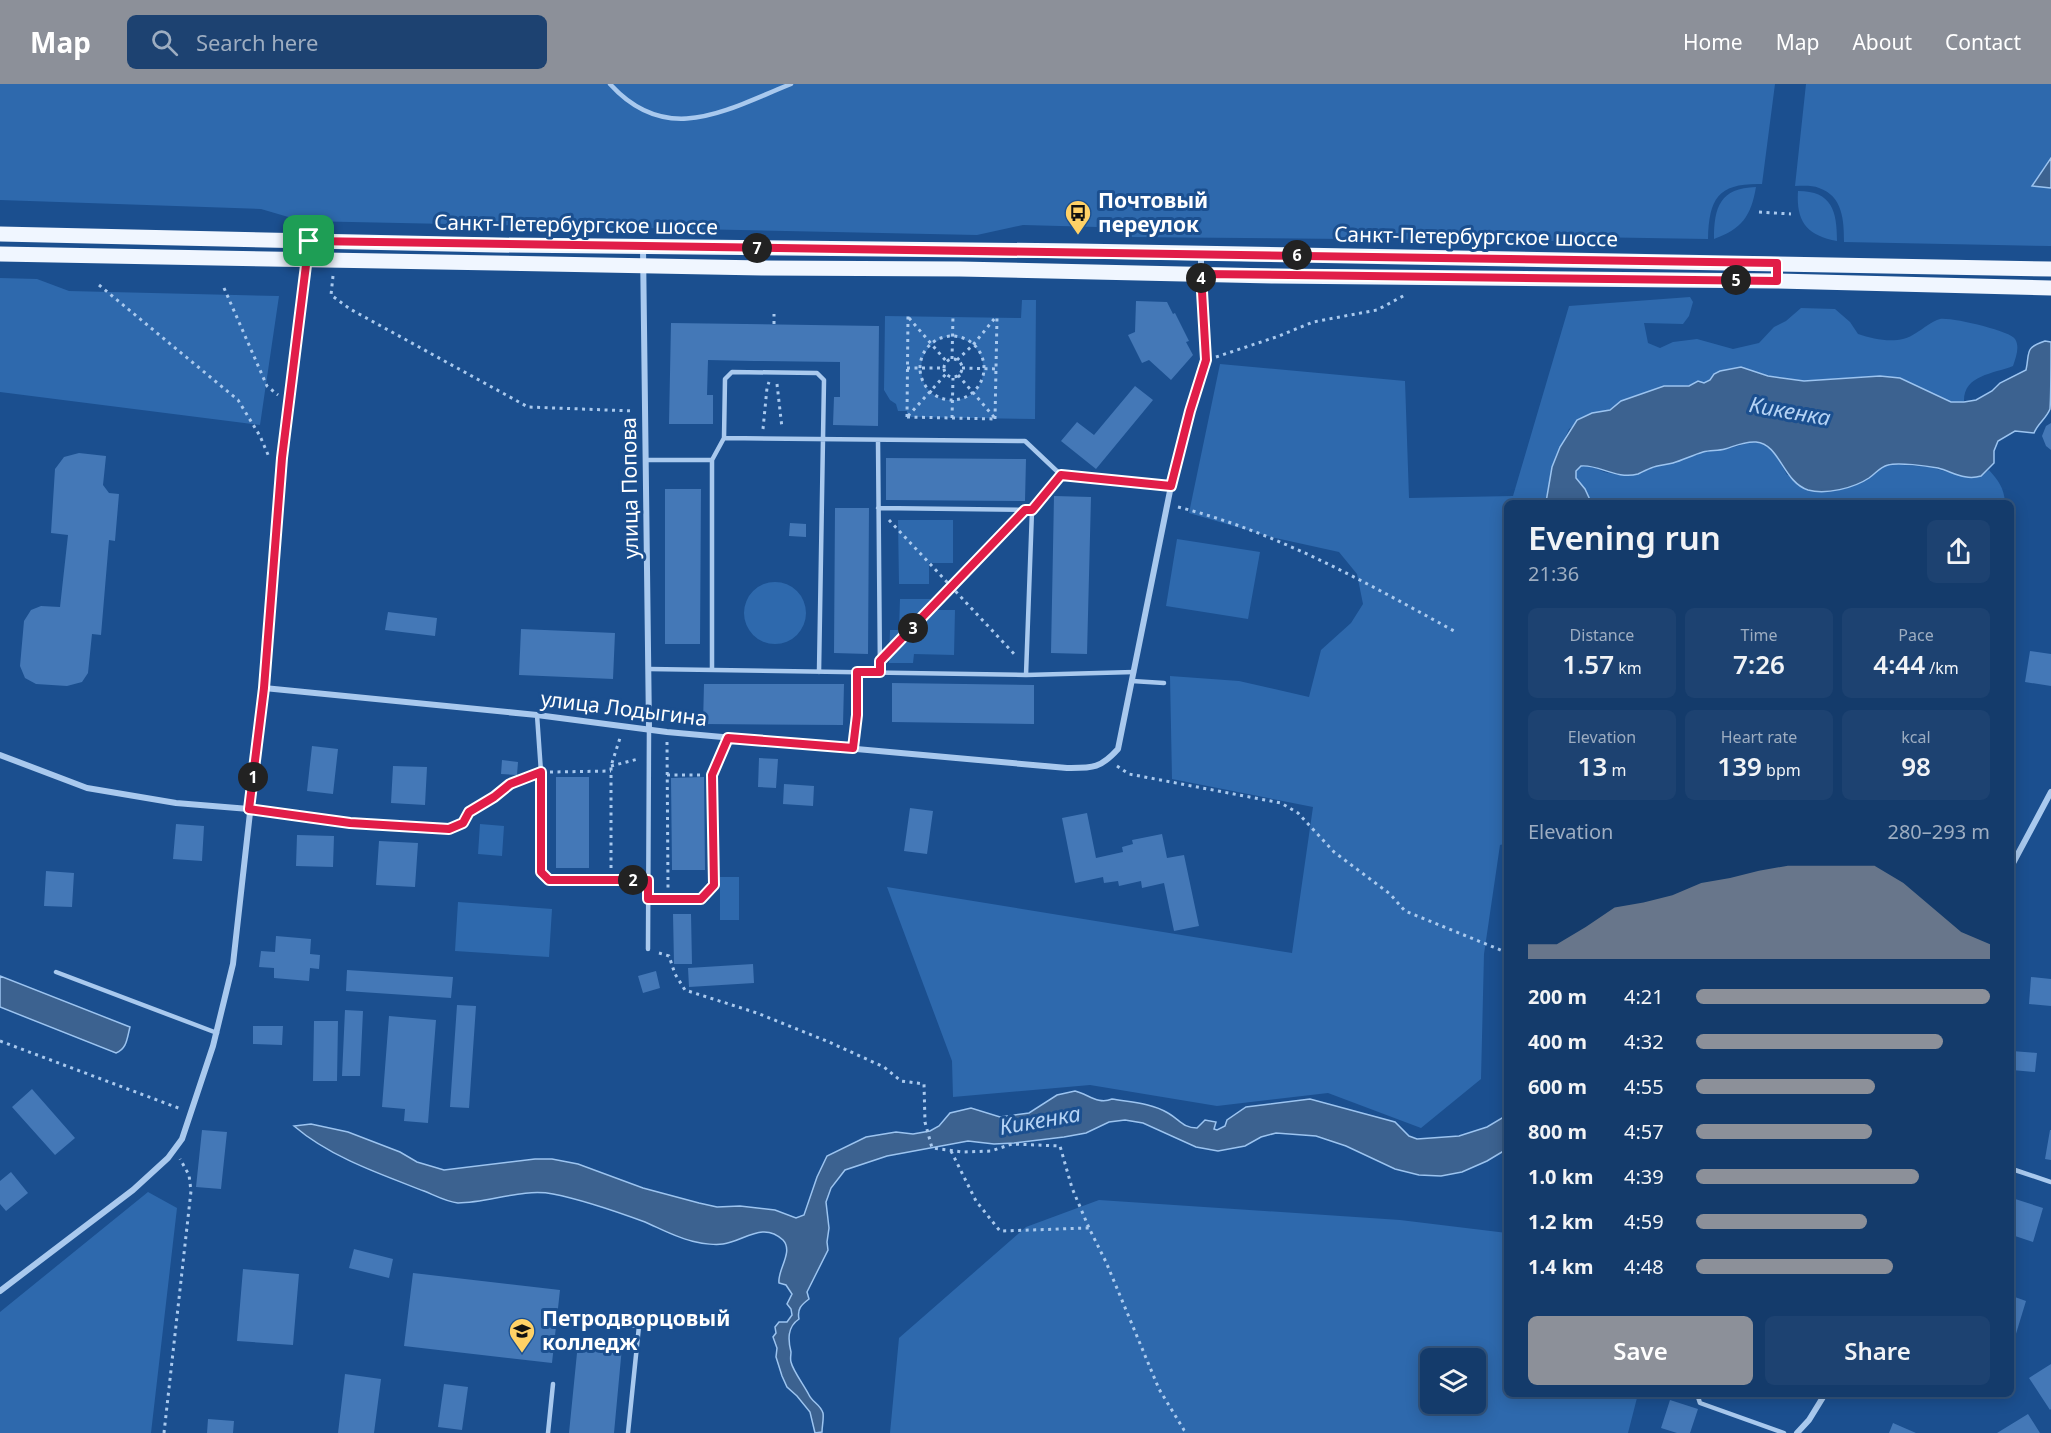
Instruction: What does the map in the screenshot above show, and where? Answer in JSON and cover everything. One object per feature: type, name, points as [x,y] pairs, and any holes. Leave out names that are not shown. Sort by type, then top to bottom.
[{"type":"main road","name":"Санкт-Петербургское шоссе","points":[[0,234],[643,247],[2051,269]]},
{"type":"main road","name":"Санкт-Петербургское шоссе","points":[[0,254],[643,266],[1777,281],[2051,288]]},
{"type":"street","points":[[0,1291],[133,1190],[168,1158],[182,1139],[217,1033],[233,964],[264,688],[282,458],[309,241]]},
{"type":"street","name":"улица Попова","points":[[643,247],[649,729]]},
{"type":"street","points":[[1107,761],[1118,749],[1171,486],[1206,360],[1201,255]]},
{"type":"street","name":"улица Лодыгина","points":[[264,688],[537,715],[667,732],[1067,768],[1091,768],[1107,761]]},
{"type":"street","points":[[0,755],[87,788],[176,803],[249,809]]},
{"type":"street","points":[[2014,861],[2051,792]]},
{"type":"street","points":[[1797,1433],[1809,1420],[1823,1397]]},
{"type":"lane","points":[[610,84],[639,108],[661,117],[686,119],[713,115],[791,84]]},
{"type":"lane","points":[[1777,263],[1777,281]]},
{"type":"lane","points":[[712,669],[712,460],[724,438],[724,379],[732,372],[817,373],[824,380],[819,672]]},
{"type":"lane","points":[[724,438],[1025,441],[1061,475],[1171,486]]},
{"type":"lane","points":[[878,440],[880,672]]},
{"type":"lane","points":[[646,460],[712,460]]},
{"type":"lane","points":[[1026,675],[1032,510],[1061,475]]},
{"type":"lane","points":[[878,508],[1032,510]]},
{"type":"lane","points":[[649,669],[1026,675],[1134,672]]},
{"type":"lane","points":[[1132,681],[1164,683]]},
{"type":"lane","points":[[537,715],[541,772],[541,872],[549,880],[648,880]]},
{"type":"lane","points":[[648,949],[649,729]]},
{"type":"lane","points":[[648,899],[701,899],[714,885],[712,780]]},
{"type":"lane","points":[[249,809],[350,823]]},
{"type":"lane","points":[[56,972],[217,1033]]},
{"type":"lane","points":[[2014,1170],[2051,1182]]},
{"type":"lane","points":[[568,1319],[639,1326],[628,1433]]},
{"type":"lane","points":[[548,1433],[553,1384]]},
{"type":"lane","points":[[1698,1397],[1700,1403],[1784,1433]]},
{"type":"path","points":[[1759,212],[1791,214]]},
{"type":"path","points":[[333,276],[331,295],[350,309],[528,407],[646,411]]},
{"type":"path","points":[[99,285],[238,400],[260,436],[269,457]]},
{"type":"path","points":[[224,288],[267,386],[289,405]]},
{"type":"path","points":[[1206,360],[1279,336],[1313,322],[1377,310],[1411,292]]},
{"type":"path","points":[[774,314],[774,324]]},
{"type":"path","points":[[907,417],[908,316],[946,361]]},
{"type":"path","points":[[952,359],[953,316]]},
{"type":"path","points":[[957,360],[997,317],[995,418]]},
{"type":"path","points":[[953,337],[962,338],[973,345],[981,356],[984,369],[981,382],[973,392],[963,398],[952,400],[940,398],[930,391],[923,381],[921,368],[924,355],[932,345],[942,339],[953,337]]},
{"type":"path","points":[[946,361],[957,360],[962,368]]},
{"type":"path","points":[[946,361],[944,368],[946,374],[953,377],[958,375],[962,368]]},
{"type":"path","points":[[907,368],[944,368]]},
{"type":"path","points":[[962,368],[997,369]]},
{"type":"path","points":[[762,438],[767,388],[773,372]]},
{"type":"path","points":[[773,372],[778,388],[783,438]]},
{"type":"path","points":[[907,417],[946,374]]},
{"type":"path","points":[[958,375],[995,418]]},
{"type":"path","points":[[952,418],[953,377]]},
{"type":"path","points":[[907,417],[995,418]]},
{"type":"path","points":[[1168,504],[1201,513],[1280,541],[1389,595],[1454,631]]},
{"type":"path","points":[[878,508],[1027,668]]},
{"type":"path","points":[[880,661],[1025,510]]},
{"type":"path","points":[[853,748],[857,715],[857,672]]},
{"type":"path","points":[[611,880],[611,766],[624,725]]},
{"type":"path","points":[[667,732],[669,899]]},
{"type":"path","points":[[667,775],[712,775],[728,738]]},
{"type":"path","points":[[1107,761],[1129,774],[1281,803],[1298,813],[1334,852],[1389,894],[1405,911],[1504,951]]},
{"type":"path","points":[[350,823],[449,829],[463,823],[469,812],[510,784],[541,772],[611,771]]},
{"type":"path","points":[[648,949],[669,956],[675,974],[685,990],[757,1013],[829,1042],[884,1067],[901,1081],[924,1084],[925,1122],[932,1148],[951,1151],[991,1151],[1012,1144],[1060,1146],[1072,1188],[1106,1262],[1159,1389],[1188,1433]]},
{"type":"path","points":[[0,1041],[191,1113]]},
{"type":"path","points":[[164,1433],[191,1191],[189,1175],[174,1150]]},
{"type":"path","points":[[951,1151],[976,1201],[1000,1232],[1089,1228]]},
{"type":"shaded area","points":[[0,84],[1775,84],[1762,184],[1736,186],[1719,195],[1711,213],[1708,239],[1585,237],[1563,241],[1130,237],[1097,227],[1023,225],[977,235],[302,221],[261,209],[0,200]]},
{"type":"shaded area","points":[[1806,84],[2051,84],[2051,158],[2032,186],[2051,188],[2051,246],[1844,242],[1842,218],[1833,197],[1816,187],[1795,186]]},
{"type":"shaded area","points":[[1756,187],[1744,220],[1732,231],[1714,239],[1716,218],[1722,201],[1734,191]]},
{"type":"shaded area","points":[[1798,191],[1818,195],[1830,205],[1836,221],[1837,241],[1818,235],[1805,225],[1799,211]]},
{"type":"shaded area","points":[[0,278],[37,279],[69,291],[279,296],[260,425],[0,392]]},
{"type":"shaded area","points":[[1690,297],[1693,302],[1689,316],[1683,324],[1644,323],[1648,343],[1660,348],[1673,342],[1697,339],[1733,349],[1759,343],[1774,327],[1786,321],[1801,308],[1835,309],[1850,322],[1858,334],[1888,340],[1909,337],[1940,319],[1968,322],[2011,336],[2015,339],[2017,352],[2013,366],[1981,377],[1968,386],[1964,402],[1951,402],[1900,378],[1880,376],[1804,381],[1768,376],[1741,367],[1714,374],[1704,383],[1676,387],[1664,386],[1628,398],[1610,410],[1592,413],[1569,429],[1552,467],[1546,500],[1504,500],[1504,844],[1500,845],[1484,954],[1481,1079],[1421,1128],[1328,1093],[1217,1106],[1090,1085],[953,1097],[952,1061],[887,887],[1292,953],[1313,807],[1172,779],[1170,676],[1239,681],[1309,697],[1321,650],[1351,623],[1363,604],[1357,574],[1339,552],[1271,537],[1189,513],[1220,364],[1405,381],[1409,498],[1513,496],[1569,306]]},
{"type":"shaded area","points":[[1022,300],[1036,300],[1035,419],[907,417],[907,411],[898,411],[896,404],[890,400],[884,390],[885,316],[1021,318]],"holes":[[[947,337],[962,339],[973,345],[980,355],[983,366],[982,378],[977,388],[968,396],[955,400],[942,399],[931,393],[925,384],[921,373],[922,362],[926,351],[935,343]]]},
{"type":"shaded area","points":[[1752,442],[1759,443],[1777,458],[1787,475],[1869,478],[1889,464],[1930,467],[1951,473],[1981,476],[1989,470],[2000,484],[2005,500],[1590,500],[1576,478],[1576,471],[1581,466],[1589,465],[1604,472],[1619,475],[1637,474],[1652,467],[1672,463],[1706,451],[1723,450]]},
{"type":"shaded area","points":[[898,520],[953,520],[953,563],[929,563],[929,584],[899,584]]},
{"type":"shaded area","points":[[1177,539],[1260,552],[1248,619],[1166,606]]},
{"type":"shaded area","points":[[775,582],[787,584],[797,591],[804,601],[806,613],[804,625],[797,635],[787,642],[775,644],[763,642],[753,635],[746,625],[744,613],[746,601],[753,591],[763,584]]},
{"type":"shaded area","points":[[900,599],[930,599],[930,610],[955,610],[954,655],[914,654],[913,663],[889,663],[890,630],[899,630]]},
{"type":"shaded area","points":[[480,824],[504,826],[502,856],[478,854]]},
{"type":"shaded area","points":[[720,877],[739,877],[739,920],[720,920]]},
{"type":"shaded area","points":[[458,902],[552,909],[549,957],[455,951]]},
{"type":"shaded area","points":[[148,1192],[177,1208],[151,1433],[0,1433],[0,1312]]},
{"type":"shaded area","points":[[1099,1200],[1400,1220],[1504,1233],[1504,1397],[1637,1397],[1628,1433],[890,1433],[899,1338],[1026,1227]]},
{"type":"water","points":[[2051,158],[2051,188],[2032,186]]},
{"type":"water","name":"Кикенка","points":[[2045,341],[2051,342],[2050,409],[2034,433],[2015,431],[1998,441],[1994,451],[1994,463],[1981,476],[1964,477],[1938,468],[1893,464],[1883,467],[1856,485],[1840,490],[1823,492],[1808,490],[1793,479],[1771,449],[1764,444],[1752,442],[1722,450],[1703,452],[1638,474],[1622,475],[1594,467],[1581,466],[1576,471],[1576,478],[1590,500],[1546,500],[1552,467],[1560,447],[1577,420],[1592,413],[1610,410],[1621,401],[1664,386],[1689,386],[1698,381],[1704,383],[1720,371],[1741,367],[1768,376],[1804,381],[1880,376],[1900,378],[1951,402],[1964,402],[1976,400],[1992,391],[2000,383],[2026,370],[2029,351]]},
{"type":"water","points":[[0,976],[130,1027],[124,1046],[116,1053],[0,1007]]},
{"type":"water","name":"Кикенка","points":[[1075,1091],[1102,1101],[1112,1099],[1141,1103],[1168,1113],[1192,1128],[1197,1128],[1205,1120],[1216,1122],[1214,1129],[1217,1130],[1225,1126],[1227,1120],[1246,1107],[1310,1099],[1395,1122],[1409,1136],[1417,1139],[1459,1136],[1487,1127],[1504,1117],[1504,1151],[1462,1172],[1441,1176],[1419,1175],[1395,1169],[1346,1146],[1316,1136],[1276,1133],[1261,1137],[1245,1146],[1218,1151],[1196,1147],[1143,1123],[1125,1120],[1109,1122],[1086,1133],[1064,1137],[994,1144],[968,1141],[887,1156],[845,1170],[831,1188],[826,1202],[829,1228],[828,1250],[807,1292],[809,1299],[800,1308],[799,1319],[792,1326],[789,1334],[792,1366],[810,1397],[823,1413],[822,1432],[815,1433],[810,1412],[787,1387],[776,1357],[777,1348],[773,1337],[776,1333],[775,1327],[779,1322],[787,1322],[792,1315],[787,1304],[792,1294],[786,1285],[779,1283],[787,1250],[783,1240],[776,1235],[761,1232],[723,1244],[702,1243],[683,1239],[645,1222],[599,1206],[553,1194],[517,1194],[458,1203],[356,1164],[323,1147],[294,1126],[311,1124],[348,1132],[400,1152],[417,1162],[444,1170],[552,1159],[578,1164],[643,1188],[699,1203],[717,1207],[740,1206],[775,1210],[796,1218],[804,1215],[827,1156],[866,1137],[896,1132],[913,1134],[930,1131],[939,1126],[950,1113],[971,1108],[1000,1117],[1029,1113],[1057,1095]]},
{"type":"building","points":[[1136,301],[1167,302],[1189,341],[1186,342],[1193,355],[1171,380],[1149,360],[1142,363],[1128,335],[1135,332]]},
{"type":"building","points":[[671,323],[879,326],[878,426],[833,425],[834,397],[840,397],[840,362],[708,360],[707,395],[713,395],[713,424],[669,424]]},
{"type":"building","points":[[1135,386],[1153,400],[1096,469],[1061,441],[1077,422],[1094,435]]},
{"type":"building","points":[[2051,423],[2051,450],[2046,446],[2042,436],[2046,426]]},
{"type":"building","points":[[79,453],[106,456],[103,485],[109,493],[119,494],[115,541],[109,540],[101,635],[92,634],[88,673],[82,682],[67,686],[36,684],[25,678],[20,666],[24,621],[31,610],[41,606],[60,607],[68,535],[51,533],[55,469],[64,457]]},
{"type":"building","points":[[886,458],[1026,459],[1025,501],[886,500]]},
{"type":"building","points":[[665,489],[701,489],[700,644],[665,644]]},
{"type":"building","points":[[1054,496],[1091,497],[1087,654],[1051,653]]},
{"type":"building","points":[[835,508],[869,508],[868,654],[834,653]]},
{"type":"building","points":[[790,523],[806,524],[806,537],[789,536]]},
{"type":"building","points":[[388,612],[437,618],[435,636],[385,630]]},
{"type":"building","points":[[521,629],[615,633],[613,679],[519,675]]},
{"type":"building","points":[[2030,651],[2051,654],[2051,686],[2025,682]]},
{"type":"building","points":[[892,683],[1034,685],[1034,724],[892,722]]},
{"type":"building","points":[[704,684],[844,684],[843,725],[703,724]]},
{"type":"building","points":[[312,746],[338,749],[333,794],[307,791]]},
{"type":"building","points":[[759,758],[778,759],[776,788],[758,787]]},
{"type":"building","points":[[502,760],[518,762],[517,775],[501,774]]},
{"type":"building","points":[[393,766],[427,767],[425,805],[391,803]]},
{"type":"building","points":[[556,777],[589,777],[589,868],[556,868]]},
{"type":"building","points":[[704,777],[705,870],[672,870],[671,778]]},
{"type":"building","points":[[784,784],[814,786],[813,806],[783,804]]},
{"type":"building","points":[[910,808],[933,811],[927,854],[904,851]]},
{"type":"building","points":[[1087,813],[1096,858],[1123,852],[1122,847],[1133,844],[1132,840],[1162,834],[1167,858],[1184,855],[1199,926],[1174,931],[1164,883],[1142,888],[1141,881],[1119,886],[1118,881],[1104,883],[1103,877],[1075,883],[1062,818]]},
{"type":"building","points":[[176,824],[204,826],[202,861],[173,859]]},
{"type":"building","points":[[297,835],[334,836],[333,867],[296,866]]},
{"type":"building","points":[[379,841],[418,843],[415,887],[376,885]]},
{"type":"building","points":[[46,871],[74,873],[72,907],[44,906]]},
{"type":"building","points":[[673,914],[691,914],[692,964],[674,964]]},
{"type":"building","points":[[276,936],[311,939],[310,954],[320,955],[319,969],[310,968],[309,981],[274,978],[274,968],[259,967],[261,951],[275,952]]},
{"type":"building","points":[[753,964],[754,983],[689,987],[688,968]]},
{"type":"building","points":[[347,970],[453,977],[451,998],[346,991]]},
{"type":"building","points":[[656,971],[660,988],[643,993],[638,976]]},
{"type":"building","points":[[2031,977],[2051,979],[2051,1006],[2029,1004]]},
{"type":"building","points":[[457,1005],[476,1006],[469,1108],[450,1107]]},
{"type":"building","points":[[345,1010],[363,1011],[360,1076],[342,1076]]},
{"type":"building","points":[[389,1016],[436,1020],[428,1123],[404,1121],[405,1109],[382,1107]]},
{"type":"building","points":[[314,1021],[338,1021],[337,1081],[313,1081]]},
{"type":"building","points":[[253,1026],[283,1026],[282,1045],[253,1044]]},
{"type":"building","points":[[2014,1051],[2037,1053],[2035,1072],[2014,1070]]},
{"type":"building","points":[[32,1089],[75,1138],[55,1155],[12,1107]]},
{"type":"building","points":[[202,1130],[227,1132],[221,1189],[196,1187]]},
{"type":"building","points":[[2051,1130],[2051,1160],[2045,1159]]},
{"type":"building","points":[[11,1172],[28,1193],[6,1211],[0,1204],[0,1181]]},
{"type":"building","points":[[2014,1199],[2043,1208],[2033,1242],[2014,1236]]},
{"type":"building","points":[[354,1249],[393,1259],[389,1278],[349,1268]]},
{"type":"building","points":[[243,1269],[299,1274],[293,1345],[237,1341]]},
{"type":"building","points":[[413,1273],[560,1290],[552,1363],[404,1346]]},
{"type":"building","points":[[2014,1297],[2026,1301],[2014,1337]]},
{"type":"building","points":[[578,1343],[622,1347],[614,1433],[569,1433]]},
{"type":"building","points":[[2051,1364],[2051,1409],[2050,1410],[2029,1378]]},
{"type":"building","points":[[345,1374],[381,1379],[374,1433],[338,1433]]},
{"type":"building","points":[[444,1384],[468,1387],[462,1430],[438,1427]]},
{"type":"building","points":[[1670,1400],[1698,1409],[1690,1433],[1677,1433],[1661,1428]]},
{"type":"building","points":[[2028,1414],[2040,1433],[1997,1433]]},
{"type":"building","points":[[208,1419],[234,1421],[233,1433],[207,1433]]},
{"type":"building","points":[[1893,1423],[1916,1433],[1889,1433]]},
{"type":"place","name":"Почтовый переулок","points":[[1078,236]]},
{"type":"place","name":"Петродворцовый колледж","points":[[522,1354]]},
{"type":"route","points":[[309,241],[1777,263],[1777,281],[1201,274],[1206,360],[1171,486],[1061,475],[1032,510],[1025,510],[880,661],[880,672],[857,672],[857,715],[853,748],[728,738],[712,775],[714,885],[701,899],[648,899],[648,880],[549,880],[541,872],[541,772],[510,784],[469,812],[463,823],[449,829],[350,823],[249,809],[264,688],[282,458],[309,241]]}]
